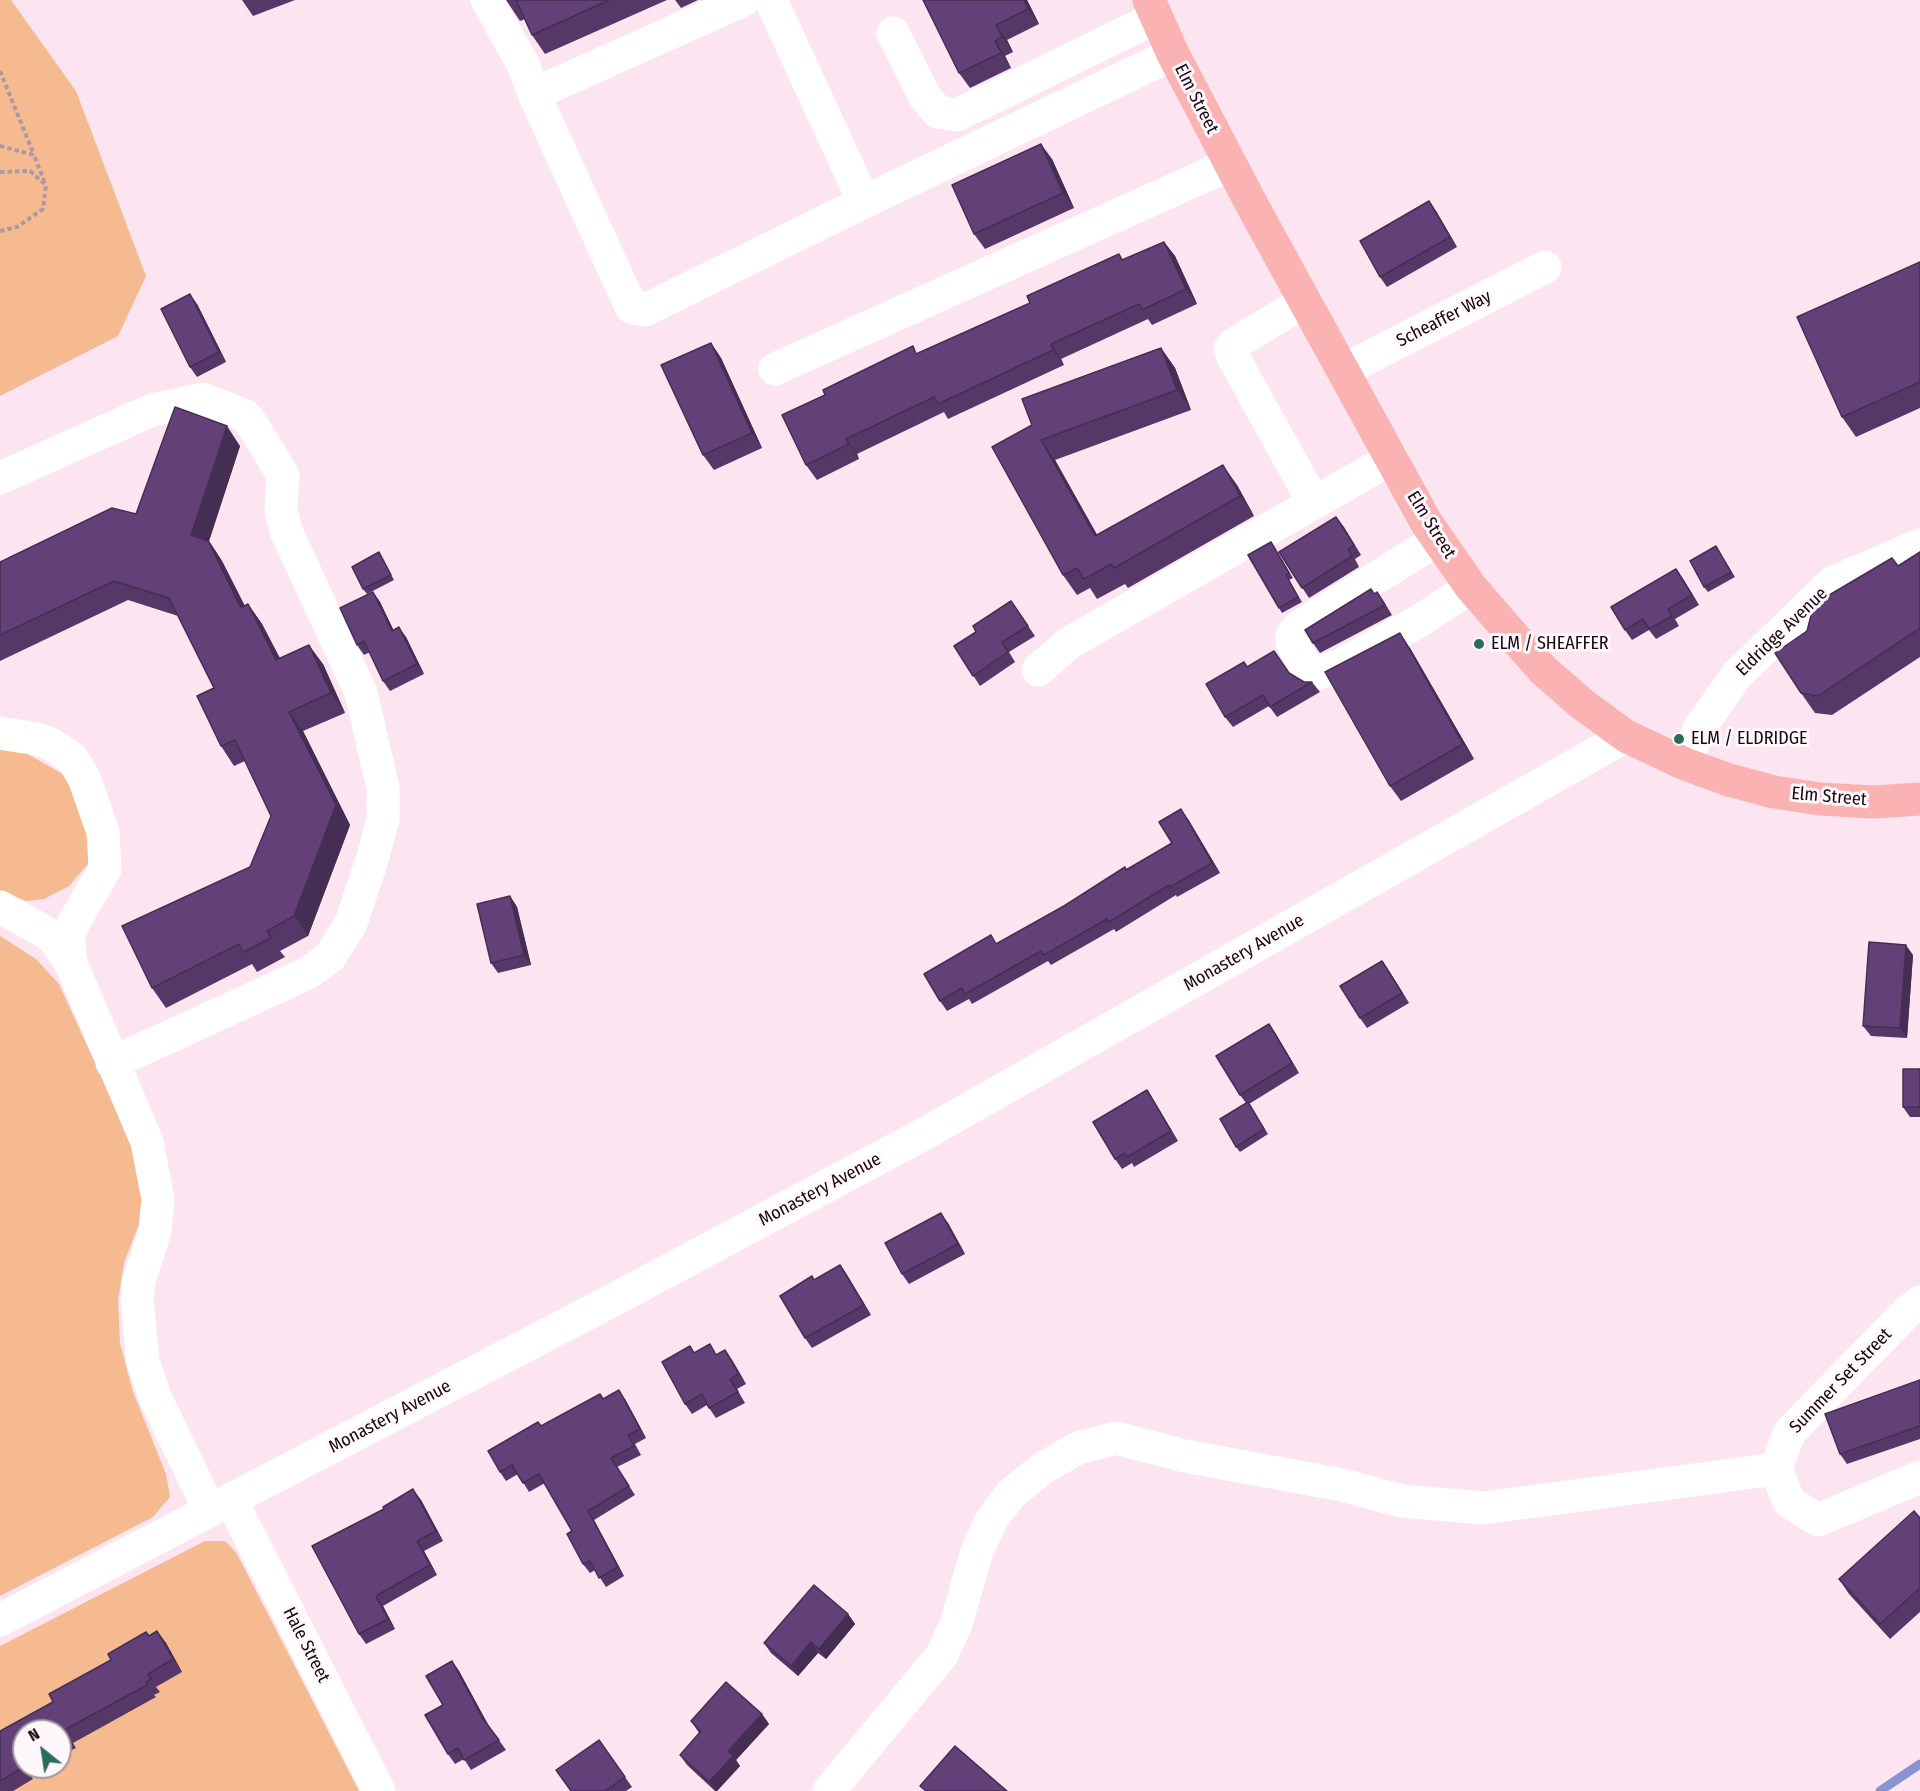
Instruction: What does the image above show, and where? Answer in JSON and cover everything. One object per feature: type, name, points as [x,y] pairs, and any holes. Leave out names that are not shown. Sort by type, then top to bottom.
[{"type":"main road","name":"Elm Street","points":[[1153,9],[1173,54],[1231,164],[1438,539],[1471,587],[1542,669],[1582,704],[1626,736],[1685,764],[1729,780],[1774,792],[1820,799],[1873,802],[1920,799]]},
{"type":"street","points":[[487,0],[523,64],[534,94],[631,307],[645,310],[1173,54]]},
{"type":"street","points":[[534,94],[744,0]]},
{"type":"street","points":[[771,0],[864,202]]},
{"type":"street","points":[[893,33],[925,97],[938,112],[957,115],[1153,9]]},
{"type":"street","points":[[775,369],[1231,164]]},
{"type":"street","name":"Scheaffer Way","points":[[1344,370],[1545,267]]},
{"type":"street","points":[[1305,301],[1234,344],[1230,349],[1314,503]]},
{"type":"street","points":[[0,478],[152,410],[202,399],[244,415],[283,475],[282,521],[361,693],[383,788],[383,819],[372,860],[351,923],[330,957],[308,973],[112,1063]]},
{"type":"street","points":[[1038,670],[1069,643],[1392,458]]},
{"type":"street","points":[[1438,539],[1300,626],[1292,635],[1292,643],[1307,668],[1315,675],[1339,666],[1421,620],[1471,587]]},
{"type":"street","name":"Eldridge Avenue","points":[[1685,764],[1700,727],[1737,675],[1833,583],[1920,545]]},
{"type":"street","points":[[0,733],[37,739],[51,744],[72,758],[84,778],[103,832],[105,869],[71,930],[68,939],[72,966]]},
{"type":"street","name":"Monastery Avenue","points":[[0,1620],[924,1134],[1626,736]]},
{"type":"street","points":[[0,907],[47,933],[56,941],[72,966]]},
{"type":"street","name":"Hale Street","points":[[72,966],[147,1142],[157,1181],[155,1231],[139,1281],[136,1299],[143,1361],[155,1397],[221,1505],[379,1791]]},
{"type":"street","name":"Summer Set Street","points":[[1776,1469],[1789,1433],[1906,1313],[1920,1302]]},
{"type":"street","points":[[829,1791],[942,1655],[956,1624],[976,1551],[992,1519],[1011,1494],[1042,1468],[1078,1448],[1116,1438],[1185,1456],[1342,1485],[1402,1501],[1484,1508],[1776,1469],[1789,1502],[1818,1520],[1920,1477]]},
{"type":"path","points":[[0,71],[46,185],[43,210],[17,227],[0,231]]},
{"type":"path","points":[[0,146],[34,155]]},
{"type":"path","points":[[0,172],[30,171],[46,185]]},
{"type":"shaded area","points":[[0,0],[11,0],[76,91],[146,276],[118,336],[0,396]]},
{"type":"shaded area","points":[[0,750],[24,752],[61,773],[68,781],[87,831],[89,863],[69,886],[44,899],[26,901],[0,891]]},
{"type":"shaded area","points":[[0,936],[36,959],[59,984],[132,1144],[143,1196],[139,1224],[124,1263],[118,1300],[120,1343],[133,1392],[166,1474],[170,1497],[153,1517],[0,1596]]},
{"type":"shaded area","points":[[205,1541],[225,1541],[236,1552],[359,1791],[0,1791],[0,1646]]},
{"type":"building","points":[[516,0],[609,0],[532,35]]},
{"type":"building","points":[[923,0],[1024,0],[1028,9],[996,25],[1002,37],[995,41],[1001,53],[959,73]]},
{"type":"building","points":[[1041,144],[1063,193],[974,234],[952,185]]},
{"type":"building","points":[[1429,201],[1450,237],[1380,277],[1360,241]]},
{"type":"building","points":[[1164,242],[1186,289],[1142,310],[1139,304],[1051,344],[1053,350],[938,404],[934,397],[846,439],[849,444],[806,465],[782,415],[825,395],[823,390],[913,346],[916,354],[1030,303],[1027,296],[1119,254],[1122,260]]},
{"type":"building","points":[[1920,262],[1920,382],[1842,417],[1797,317]]},
{"type":"building","points":[[190,294],[219,352],[190,367],[161,309]]},
{"type":"building","points":[[711,343],[752,433],[703,455],[661,365]]},
{"type":"building","points":[[1161,348],[1177,390],[1041,440],[1095,536],[1223,465],[1240,496],[1114,568],[1111,564],[1084,579],[1077,568],[1063,575],[992,447],[1032,425],[1022,399]]},
{"type":"building","points":[[175,407],[227,426],[191,535],[208,541],[241,608],[248,604],[276,660],[309,645],[331,693],[289,712],[336,805],[294,916],[267,931],[271,938],[243,952],[239,944],[152,988],[122,926],[250,867],[271,816],[235,740],[221,746],[197,696],[214,688],[169,598],[114,581],[0,635],[0,562],[112,508],[136,514]]},
{"type":"building","points":[[1336,517],[1354,545],[1348,549],[1352,556],[1302,588],[1279,552]]},
{"type":"building","points":[[1271,542],[1289,573],[1286,575],[1298,597],[1279,608],[1248,555]]},
{"type":"building","points":[[1716,546],[1731,572],[1704,587],[1690,561]]},
{"type":"building","points":[[379,552],[391,575],[363,589],[352,567]]},
{"type":"building","points":[[1920,552],[1920,628],[1818,696],[1801,693],[1775,653],[1807,631],[1814,604],[1892,558],[1898,566]]},
{"type":"building","points":[[1676,569],[1692,595],[1668,609],[1672,616],[1649,629],[1643,619],[1625,630],[1611,607]]},
{"type":"building","points":[[1371,589],[1374,594],[1377,592],[1385,605],[1313,643],[1305,630]]},
{"type":"building","points":[[373,592],[392,631],[399,627],[417,664],[383,681],[364,641],[357,645],[340,608]]},
{"type":"building","points":[[1011,601],[1028,626],[1002,642],[1008,652],[973,676],[954,646],[976,632],[973,626]]},
{"type":"building","points":[[1400,633],[1463,744],[1390,786],[1325,672]]},
{"type":"building","points":[[1274,651],[1289,673],[1304,682],[1312,682],[1270,707],[1263,695],[1225,717],[1206,684],[1244,662],[1247,667]]},
{"type":"building","points":[[1181,809],[1212,863],[1170,887],[1169,885],[1109,922],[1107,919],[1044,955],[1041,951],[965,994],[962,988],[940,1001],[924,974],[991,935],[996,944],[1064,906],[1125,867],[1126,870],[1172,843],[1159,822]]},
{"type":"building","points":[[510,896],[524,955],[491,963],[477,904]]},
{"type":"building","points":[[1869,942],[1906,945],[1900,1028],[1863,1026]]},
{"type":"building","points":[[1382,961],[1402,993],[1360,1018],[1340,986]]},
{"type":"building","points":[[1269,1024],[1292,1063],[1240,1095],[1216,1056]]},
{"type":"building","points":[[1903,1069],[1920,1069],[1920,1107],[1903,1107]]},
{"type":"building","points":[[1147,1090],[1171,1131],[1127,1157],[1125,1153],[1115,1159],[1093,1122]]},
{"type":"building","points":[[1248,1102],[1264,1129],[1236,1147],[1220,1119]]},
{"type":"building","points":[[941,1213],[958,1244],[902,1274],[885,1243]]},
{"type":"building","points":[[840,1265],[864,1305],[805,1338],[780,1296],[812,1276],[814,1280]]},
{"type":"building","points":[[710,1344],[716,1355],[725,1350],[739,1374],[730,1379],[738,1392],[709,1408],[702,1394],[685,1404],[662,1362],[690,1346],[694,1353]]},
{"type":"building","points":[[1920,1380],[1920,1426],[1840,1454],[1825,1414]]},
{"type":"building","points":[[619,1390],[640,1429],[628,1435],[634,1446],[611,1458],[629,1486],[588,1511],[618,1567],[599,1578],[590,1561],[583,1564],[567,1534],[572,1531],[539,1474],[523,1483],[512,1465],[500,1472],[488,1451],[538,1422],[541,1426],[600,1394],[603,1399]]},
{"type":"building","points":[[413,1489],[436,1531],[417,1541],[430,1565],[376,1596],[388,1619],[359,1634],[312,1546],[384,1509],[383,1507]]},
{"type":"building","points":[[1914,1511],[1920,1518],[1920,1588],[1880,1624],[1839,1579]]},
{"type":"building","points":[[814,1585],[848,1614],[819,1649],[811,1642],[791,1666],[764,1643]]},
{"type":"building","points":[[157,1631],[173,1659],[148,1674],[151,1679],[146,1682],[147,1685],[72,1726],[72,1719],[22,1719],[53,1702],[49,1694],[111,1660],[108,1654],[146,1632],[149,1636]]},
{"type":"building","points":[[452,1661],[483,1719],[499,1740],[464,1760],[458,1748],[448,1754],[425,1715],[443,1705],[426,1676]]},
{"type":"building","points":[[726,1682],[762,1714],[728,1751],[733,1756],[709,1782],[680,1755],[701,1731],[691,1721]]},
{"type":"building","points":[[12,1724],[12,1774],[0,1781],[0,1731]]},
{"type":"building","points":[[599,1740],[625,1777],[605,1791],[571,1791],[556,1770]]},
{"type":"building","points":[[955,1746],[1007,1791],[926,1791],[920,1786]]},
{"type":"waterway","points":[[1880,1791],[1920,1764]]},
{"type":"place","name":"ELM / SHEAFFER","points":[[1479,644]]},
{"type":"place","name":"ELM / ELDRIDGE","points":[[1679,739]]}]
